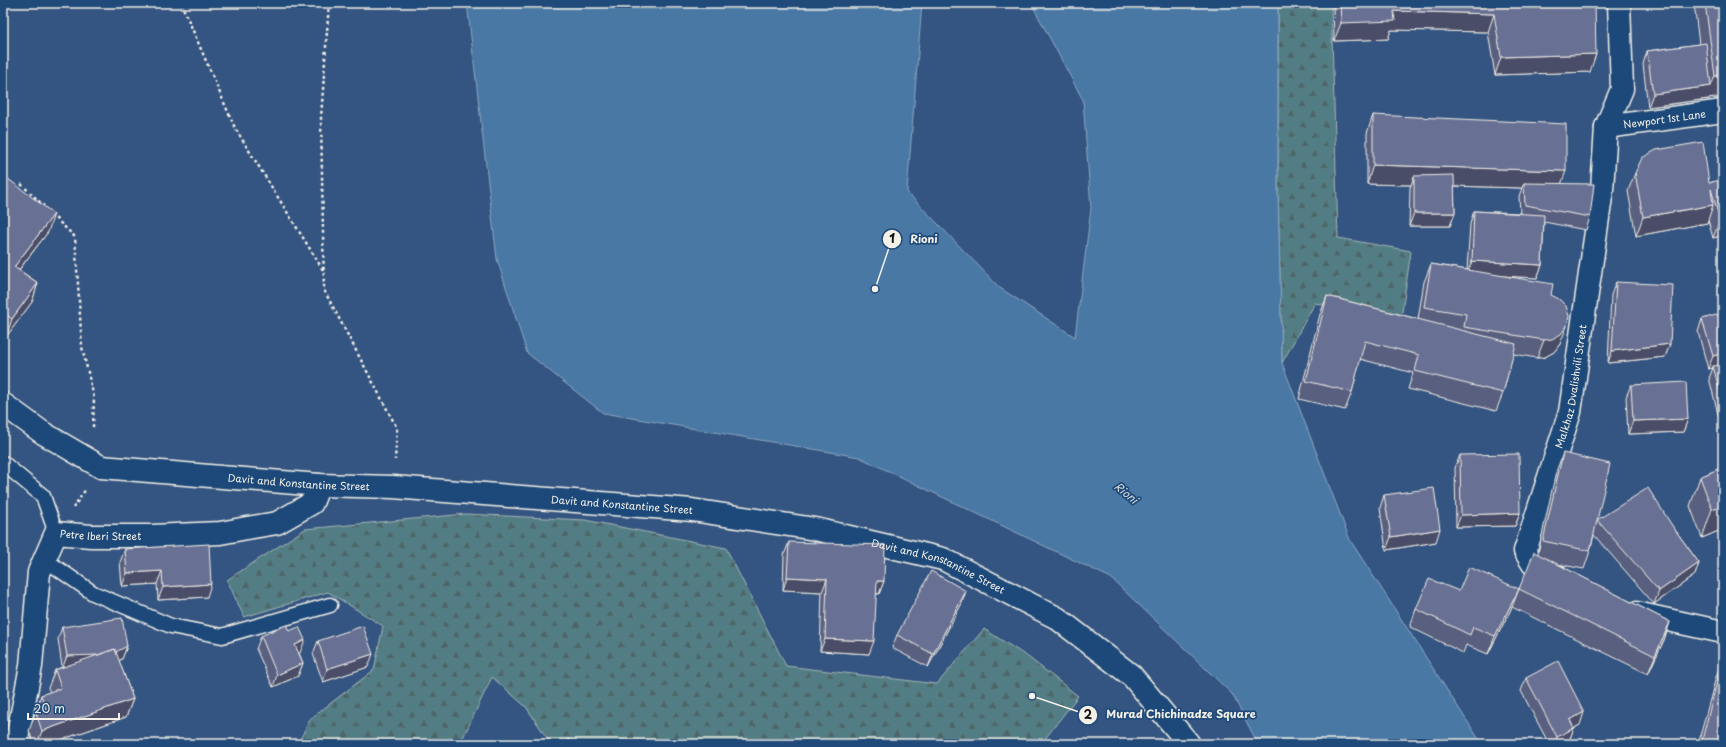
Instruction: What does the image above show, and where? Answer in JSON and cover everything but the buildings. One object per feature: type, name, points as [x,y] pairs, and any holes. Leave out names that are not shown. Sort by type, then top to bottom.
[{"type":"street","name":"Malkhaz Dvalishvili Street","points":[[1575,584],[1533,564],[1525,551],[1570,412],[1602,190],[1606,127],[1622,89],[1619,3]]},
{"type":"street","name":"Newport 1st Lane","points":[[1606,127],[1723,111]]},
{"type":"street","name":"Davit and Konstantine Street","points":[[3,404],[43,433],[101,467],[319,485],[393,487],[692,510],[815,529],[942,559],[1057,618],[1132,676],[1189,744]]},
{"type":"street","name":"Petre Iberi Street","points":[[16,744],[31,666],[39,572],[56,533],[91,536],[152,536],[220,533],[277,523],[312,503],[319,485]]},
{"type":"street","points":[[1617,604],[1639,614],[1723,632]]},
{"type":"lane","points":[[3,463],[43,496],[56,533]]},
{"type":"lane","points":[[44,559],[93,593],[171,626],[222,636],[330,605]]},
{"type":"path","points":[[181,3],[235,128],[324,271]]},
{"type":"path","points":[[329,3],[321,118],[324,290],[397,428],[393,487]]},
{"type":"path","points":[[21,184],[75,238],[82,347],[94,398],[93,428]]},
{"type":"path","points":[[56,533],[101,467]]},
{"type":"path","points":[[563,744],[568,740],[574,744]]},
{"type":"green space","points":[[1278,3],[1331,3],[1338,238],[1411,251],[1401,319],[1315,303],[1282,363],[1278,191]]},
{"type":"green space","points":[[466,514],[585,520],[726,548],[786,666],[937,684],[984,629],[1028,657],[1078,696],[1041,744],[551,744],[526,707],[492,677],[460,744],[298,744],[310,719],[374,670],[383,626],[328,592],[244,617],[227,580],[305,529]]},
{"type":"water","points":[[467,3],[922,3],[907,192],[1000,288],[1075,337],[1091,208],[1083,100],[1031,3],[1278,3],[1278,191],[1282,363],[1350,540],[1482,744],[1258,744],[1232,694],[1111,578],[859,457],[603,413],[527,353],[497,259]]},
{"type":"place","name":"Rioni","points":[[875,289]]},
{"type":"place","name":"Murad Chichinadze Square","points":[[1032,696]]}]
